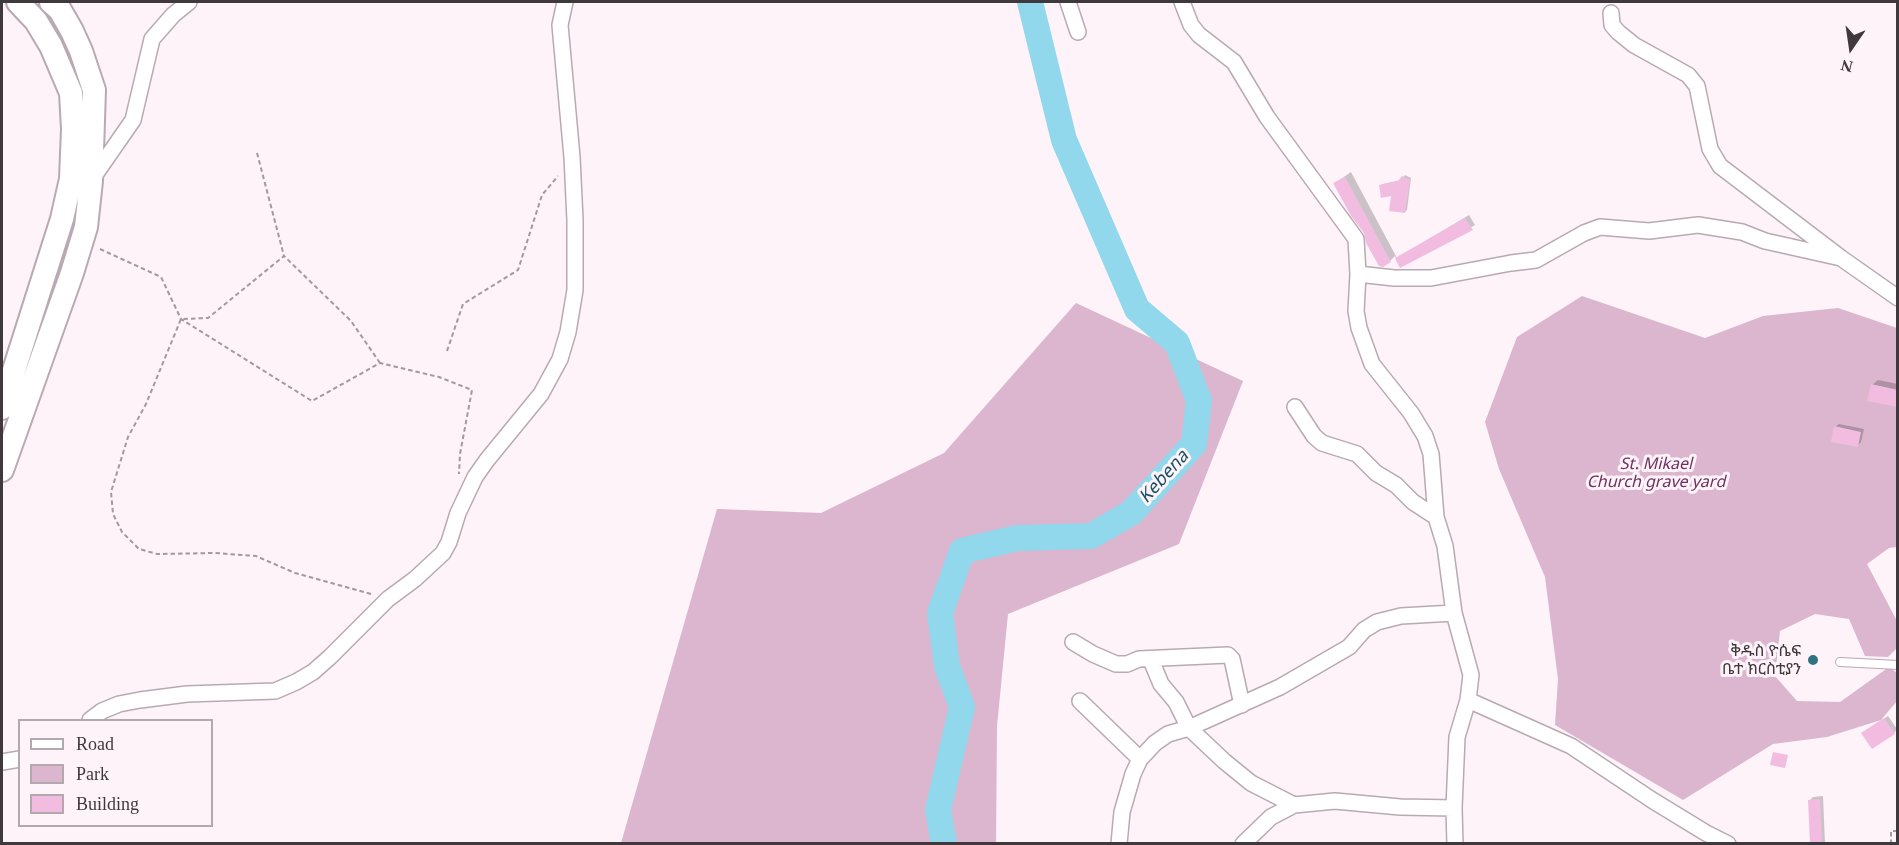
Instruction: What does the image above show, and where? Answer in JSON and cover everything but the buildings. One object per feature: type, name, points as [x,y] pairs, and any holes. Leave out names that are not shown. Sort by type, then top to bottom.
[{"type":"main road","points":[[2,408],[62,219],[71,179],[73,129],[71,93],[51,46],[36,21],[18,2]]},
{"type":"main road","points":[[2,471],[82,241],[91,181],[94,90],[72,31],[60,10],[51,2]]},
{"type":"street","points":[[91,181],[133,120],[152,39],[173,15],[189,2]]},
{"type":"street","points":[[91,719],[102,711],[140,700],[187,694],[275,691],[296,682],[313,672],[388,599],[415,579],[443,553],[475,477],[541,394],[560,359],[568,332],[574,290],[572,157],[560,25],[565,2]]},
{"type":"street","points":[[1068,2],[1078,32]]},
{"type":"street","points":[[1182,2],[1191,25],[1234,62],[1273,126],[1356,239],[1358,274],[1356,311],[1359,328],[1372,364],[1411,413],[1425,436],[1431,454],[1436,517],[1445,546],[1455,613],[1470,675],[1468,700],[1457,737],[1455,843]]},
{"type":"street","points":[[1611,13],[1612,25],[1618,32],[1634,45],[1688,75],[1697,86],[1710,148],[1720,166],[1841,258],[1898,298]]},
{"type":"street","points":[[1358,274],[1394,278],[1431,278],[1511,262],[1536,260],[1584,233],[1600,227],[1649,231],[1698,225],[1742,232],[1765,241],[1841,258]]},
{"type":"street","points":[[1295,407],[1314,436],[1322,443],[1358,454],[1376,473],[1396,485],[1413,502],[1436,517]]},
{"type":"street","points":[[1119,843],[1126,795],[1140,759],[1155,743],[1168,734],[1190,728],[1280,687],[1349,646],[1364,630],[1377,622],[1401,616],[1455,613]]},
{"type":"street","points":[[1073,642],[1116,664],[1127,664],[1139,659],[1228,655],[1232,658],[1242,705]]},
{"type":"street","points":[[1151,660],[1161,684],[1176,702],[1190,728],[1251,783],[1294,805]]},
{"type":"street","points":[[1468,700],[1571,746],[1703,838],[1728,843]]},
{"type":"street","points":[[1080,701],[1140,759]]},
{"type":"street","points":[[2,762],[18,759]]},
{"type":"street","points":[[1243,843],[1271,817],[1294,805],[1335,801],[1400,807],[1454,808]]},
{"type":"lane","points":[[1840,662],[1898,665]]},
{"type":"path","points":[[257,153],[284,256],[351,321],[380,363],[439,377],[472,390],[460,454],[459,477]]},
{"type":"path","points":[[447,351],[463,304],[518,270],[543,195],[572,157]]},
{"type":"path","points":[[82,241],[162,277],[181,319],[312,401],[380,363]]},
{"type":"path","points":[[181,319],[208,318],[284,256]]},
{"type":"path","points":[[181,319],[146,404],[128,437],[111,492],[112,513],[122,532],[139,549],[157,554],[231,553],[256,556],[295,573],[388,599]]},
{"type":"path","points":[[1891,843],[1891,831],[1898,831]]},
{"type":"green space","name":"St. Mikael Church grave yard","points":[[1582,296],[1705,338],[1763,316],[1838,308],[1897,328],[1897,547],[1889,548],[1867,564],[1897,621],[1897,648],[1888,657],[1865,656],[1849,619],[1815,614],[1780,631],[1775,676],[1797,701],[1840,702],[1889,667],[1897,673],[1897,701],[1881,720],[1827,737],[1773,744],[1683,800],[1555,725],[1558,679],[1545,577],[1499,469],[1485,422],[1517,337]]},
{"type":"green space","points":[[1076,303],[1243,381],[1179,544],[1008,614],[997,726],[996,843],[621,843],[717,509],[821,513],[944,453]]},
{"type":"waterway","name":"Kebena","points":[[944,844],[938,810],[962,707],[947,666],[940,613],[962,551],[1017,538],[1091,536],[1131,513],[1194,444],[1199,401],[1177,343],[1137,309],[1064,140],[1030,2]]},
{"type":"place","name":"ቅዱስ ዮሴፍ ቤተ ክርስቲያን","points":[[1813,660]]}]
